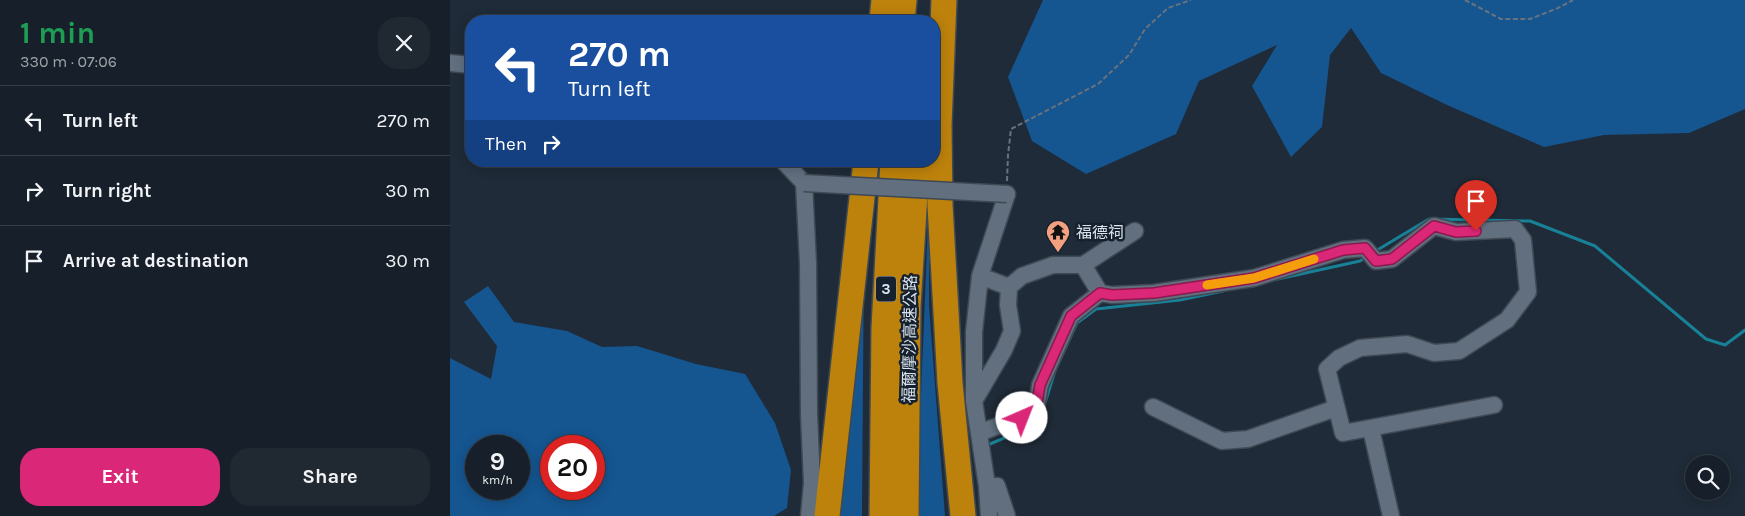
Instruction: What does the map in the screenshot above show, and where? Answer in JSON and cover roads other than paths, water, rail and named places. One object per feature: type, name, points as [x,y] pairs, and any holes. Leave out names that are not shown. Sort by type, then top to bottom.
[{"type":"highway","points":[[883,15],[884,0]]},
{"type":"highway","points":[[903,15],[904,0]]},
{"type":"highway","points":[[927,15],[928,0]]},
{"type":"highway","points":[[940,100],[944,0]]},
{"type":"highway","points":[[827,516],[865,167]]},
{"type":"highway","name":"福爾摩沙高速公路","points":[[882,516],[884,328],[893,167]]},
{"type":"highway","name":"福爾摩沙高速公路","points":[[906,516],[908,307],[917,167]]},
{"type":"highway","points":[[940,167],[950,384],[963,516]]},
{"type":"lane","points":[[450,63],[465,64]]},
{"type":"lane","points":[[789,167],[804,182],[1007,194],[980,276],[974,332],[974,400],[987,486],[989,516]]},
{"type":"lane","points":[[804,182],[808,263],[809,414],[812,483],[809,516]]},
{"type":"lane","points":[[979,433],[1032,414],[1037,403],[1040,385],[1071,316],[1100,293],[1112,295],[1154,293],[1254,278],[1343,250],[1365,248],[1376,261],[1392,259],[1434,226],[1456,232],[1515,229],[1523,240],[1528,292],[1507,320],[1458,350],[1434,353],[1407,344],[1360,348],[1338,358],[1327,369],[1343,434],[1494,405]]},
{"type":"lane","points":[[974,400],[1004,350],[1012,330],[1008,305],[1009,287],[1022,276],[1053,265],[1083,266],[1135,232]]},
{"type":"lane","points":[[1083,266],[1100,293]]},
{"type":"lane","points":[[980,276],[1009,287]]},
{"type":"lane","points":[[1153,407],[1222,441],[1248,439],[1336,408]]},
{"type":"lane","points":[[1371,429],[1391,516]]},
{"type":"lane","points":[[987,486],[997,486],[1008,516]]},
{"type":"waterway","points":[[1374,252],[1429,219],[1530,221],[1595,246],[1706,339],[1725,345],[1745,330]]},
{"type":"waterway","points":[[1278,279],[1360,261],[1366,257]]},
{"type":"waterway","points":[[1045,403],[1055,371],[1077,323],[1096,309],[1180,300],[1223,291]]},
{"type":"waterway","points":[[990,444],[1035,425],[1043,409]]},
{"type":"place","name":"福德祠","points":[[1058,253]]}]
